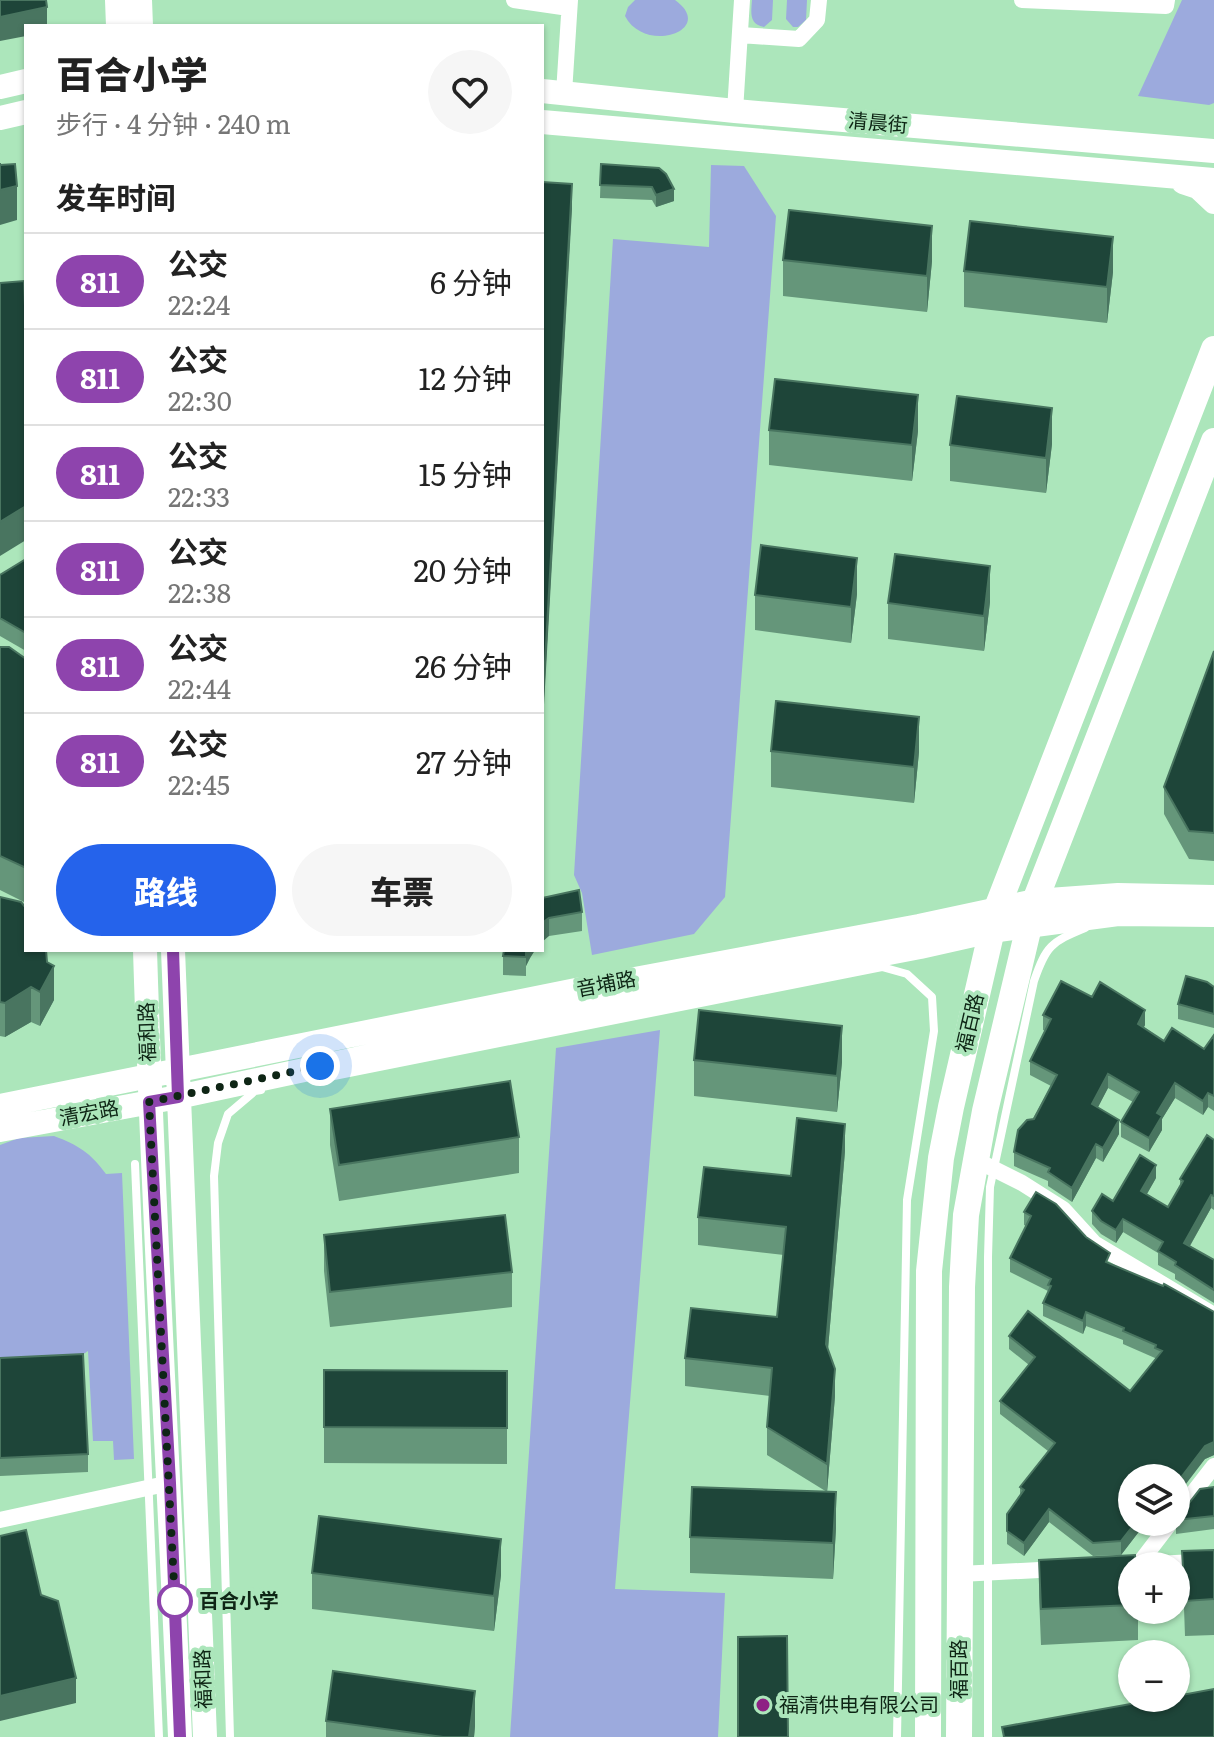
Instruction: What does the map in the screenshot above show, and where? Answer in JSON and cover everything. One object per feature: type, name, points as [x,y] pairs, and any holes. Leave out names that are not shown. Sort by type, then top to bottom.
[{"type":"main road","name":"福百路","points":[[928,1737],[929,1271],[941,1158],[994,920],[1214,349]]},
{"type":"main road","name":"福百路","points":[[959,1737],[962,1287],[966,1215],[985,1164],[985,1111],[1032,913],[1214,441]]},
{"type":"street","points":[[117,0],[118,24]]},
{"type":"street","points":[[140,0],[141,24]]},
{"type":"street","points":[[514,0],[569,4],[553,92]]},
{"type":"street","points":[[735,111],[742,0]]},
{"type":"street","points":[[740,35],[799,39],[817,20],[819,0]]},
{"type":"street","points":[[1022,0],[1166,6],[1167,0]]},
{"type":"street","points":[[0,87],[24,81]]},
{"type":"street","name":"清晨街","points":[[553,92],[735,111],[1214,151]]},
{"type":"street","points":[[0,118],[24,112]]},
{"type":"street","name":"清晨街","points":[[544,122],[1214,180]]},
{"type":"street","points":[[1166,147],[1214,133]]},
{"type":"street","points":[[1166,176],[1198,187],[1214,202]]},
{"type":"street","points":[[1032,913],[1118,895],[1214,897]]},
{"type":"street","points":[[1032,913],[1214,915]]},
{"type":"street","name":"音埔路","points":[[177,1070],[576,990],[919,926],[994,920],[1032,913]]},
{"type":"street","name":"音埔路","points":[[178,1097],[519,1024],[920,947],[994,920]]},
{"type":"street","name":"福和路","points":[[145,952],[159,1486],[180,1737]]},
{"type":"street","name":"福和路","points":[[173,952],[205,1737]]},
{"type":"street","name":"清宏路","points":[[0,1106],[177,1070]]},
{"type":"street","name":"清宏路","points":[[0,1130],[178,1097]]},
{"type":"street","points":[[985,1164],[1063,1209],[1094,1243],[1214,1315]]},
{"type":"street","points":[[1190,1497],[1214,1466]]},
{"type":"street","points":[[0,1520],[159,1486]]},
{"type":"street","points":[[1148,1552],[1160,1536]]},
{"type":"street","points":[[1190,1562],[1214,1561]]},
{"type":"street","points":[[1108,1566],[1118,1566]]},
{"type":"street","points":[[960,1574],[1078,1568]]},
{"type":"lane","points":[[988,1737],[990,1187],[985,1164],[1042,957],[1059,939],[1088,927],[1119,924]]},
{"type":"lane","points":[[317,1079],[882,967],[907,974],[932,997],[934,1031],[907,1200],[897,1737]]},
{"type":"lane","points":[[230,1737],[214,1176],[218,1143],[228,1114],[255,1091],[270,1088]]},
{"type":"lane","points":[[135,1164],[159,1486],[159,1737]]},
{"type":"shaded area","points":[[635,0],[675,0],[686,11],[688,21],[683,29],[673,34],[647,34],[635,28],[625,16]]},
{"type":"shaded area","points":[[752,0],[773,0],[772,20],[764,27],[753,21]]},
{"type":"shaded area","points":[[787,0],[807,0],[806,20],[798,27],[793,27],[786,19]]},
{"type":"shaded area","points":[[1182,0],[1214,0],[1214,103],[1209,105],[1138,96]]},
{"type":"shaded area","points":[[711,165],[744,166],[776,216],[725,897],[694,934],[592,955],[582,893],[574,875],[613,239],[709,247]]},
{"type":"shaded area","points":[[660,1030],[615,1589],[725,1593],[718,1737],[510,1737],[556,1048]]},
{"type":"shaded area","points":[[54,1136],[83,1150],[106,1174],[122,1173],[134,1459],[114,1460],[113,1441],[93,1441],[88,1351],[66,1366],[0,1358],[0,1145],[19,1138]]},
{"type":"building","points":[[0,0],[46,0],[47,7],[0,17]]},
{"type":"building","points":[[15,164],[17,186],[0,190],[0,165]]},
{"type":"building","points":[[601,164],[659,168],[674,189],[656,195],[652,187],[600,185]]},
{"type":"building","points":[[544,182],[572,184],[544,680]]},
{"type":"building","points":[[789,210],[932,226],[927,276],[783,260]]},
{"type":"building","points":[[970,221],[1113,237],[1107,287],[964,271]]},
{"type":"building","points":[[24,281],[24,507],[0,522],[0,283]]},
{"type":"building","points":[[775,379],[918,395],[912,445],[769,430]]},
{"type":"building","points":[[957,396],[1052,408],[1046,458],[950,445]]},
{"type":"building","points":[[761,545],[857,558],[851,607],[755,595]]},
{"type":"building","points":[[895,554],[990,566],[984,616],[888,603]]},
{"type":"building","points":[[24,560],[24,632],[0,618],[0,575]]},
{"type":"building","points":[[0,647],[9,647],[24,658],[24,867],[0,856]]},
{"type":"building","points":[[1214,651],[1214,833],[1189,831],[1164,787]]},
{"type":"building","points":[[776,701],[919,717],[914,767],[771,751]]},
{"type":"building","points":[[579,890],[582,912],[544,922],[544,898]]},
{"type":"building","points":[[0,897],[24,906],[24,952],[46,952],[47,962],[54,966],[40,992],[31,987],[5,1003],[0,1002]]},
{"type":"building","points":[[504,952],[526,952],[526,957],[503,956]]},
{"type":"building","points":[[1186,976],[1214,987],[1214,1014],[1178,1004]]},
{"type":"building","points":[[1061,981],[1092,997],[1100,982],[1145,1010],[1138,1024],[1164,1041],[1172,1028],[1204,1049],[1214,1035],[1214,1096],[1208,1093],[1203,1101],[1175,1083],[1157,1113],[1162,1116],[1149,1138],[1121,1122],[1139,1092],[1108,1074],[1092,1104],[1119,1120],[1103,1148],[1096,1144],[1072,1188],[1048,1172],[1050,1168],[1014,1152],[1018,1130],[1027,1120],[1034,1119],[1057,1075],[1030,1061],[1051,1019],[1043,1015]]},
{"type":"building","points":[[699,1010],[842,1026],[837,1076],[694,1060]]},
{"type":"building","points":[[510,1081],[519,1137],[339,1165],[330,1109]]},
{"type":"building","points":[[797,1118],[845,1124],[826,1344],[835,1369],[827,1464],[767,1427],[772,1368],[685,1358],[691,1308],[777,1317],[786,1227],[698,1217],[704,1167],[791,1176]]},
{"type":"building","points":[[1207,1135],[1214,1140],[1214,1196],[1211,1195],[1184,1243],[1214,1260],[1214,1290],[1158,1251],[1163,1242],[1123,1219],[1116,1230],[1092,1211],[1102,1194],[1113,1201],[1140,1155],[1156,1165],[1141,1191],[1168,1207],[1183,1181],[1180,1179]]},
{"type":"building","points":[[1036,1192],[1056,1204],[1086,1237],[1110,1253],[1106,1262],[1164,1284],[1214,1312],[1214,1442],[1205,1446],[1190,1466],[1118,1464],[1118,1536],[1125,1536],[1121,1541],[1093,1543],[1049,1509],[1024,1543],[1007,1531],[1007,1514],[1024,1490],[1020,1487],[1055,1443],[1000,1401],[1035,1357],[1009,1336],[1028,1311],[1130,1391],[1162,1351],[1155,1348],[1156,1345],[1123,1331],[1124,1328],[1086,1312],[1083,1321],[1043,1303],[1051,1279],[1010,1258],[1031,1216],[1024,1212]]},
{"type":"building","points":[[505,1215],[512,1272],[330,1292],[324,1235]]},
{"type":"building","points":[[83,1354],[88,1454],[0,1458],[0,1358]]},
{"type":"building","points":[[324,1370],[507,1371],[507,1428],[324,1427]]},
{"type":"building","points":[[692,1487],[836,1492],[833,1543],[690,1537]]},
{"type":"building","points":[[1214,1487],[1214,1516],[1190,1519],[1190,1502],[1200,1489]]},
{"type":"building","points":[[319,1516],[501,1539],[494,1596],[312,1573]]},
{"type":"building","points":[[26,1530],[41,1595],[58,1601],[76,1678],[0,1696],[0,1536]]},
{"type":"building","points":[[1214,1550],[1214,1599],[1190,1601],[1190,1552],[1182,1551]]},
{"type":"building","points":[[1118,1556],[1118,1606],[1041,1609],[1039,1560]]},
{"type":"building","name":"福清供电有限公司","points":[[787,1636],[788,1737],[738,1737],[738,1637]]},
{"type":"building","points":[[333,1671],[475,1691],[469,1737],[443,1737],[326,1721]]},
{"type":"building","points":[[1214,1689],[1214,1737],[1004,1737],[1002,1727],[1118,1706],[1118,1712],[1190,1712],[1190,1693]]},
{"type":"bus line","name":"811","points":[[173,952],[178,1097],[149,1102],[180,1737]]},
{"type":"place","name":"百合小学","points":[[175,1601]]},
{"type":"place","name":"福清供电有限公司","points":[[763,1705]]},
{"type":"route","points":[[175,1601],[149,1102],[320,1066]]}]
